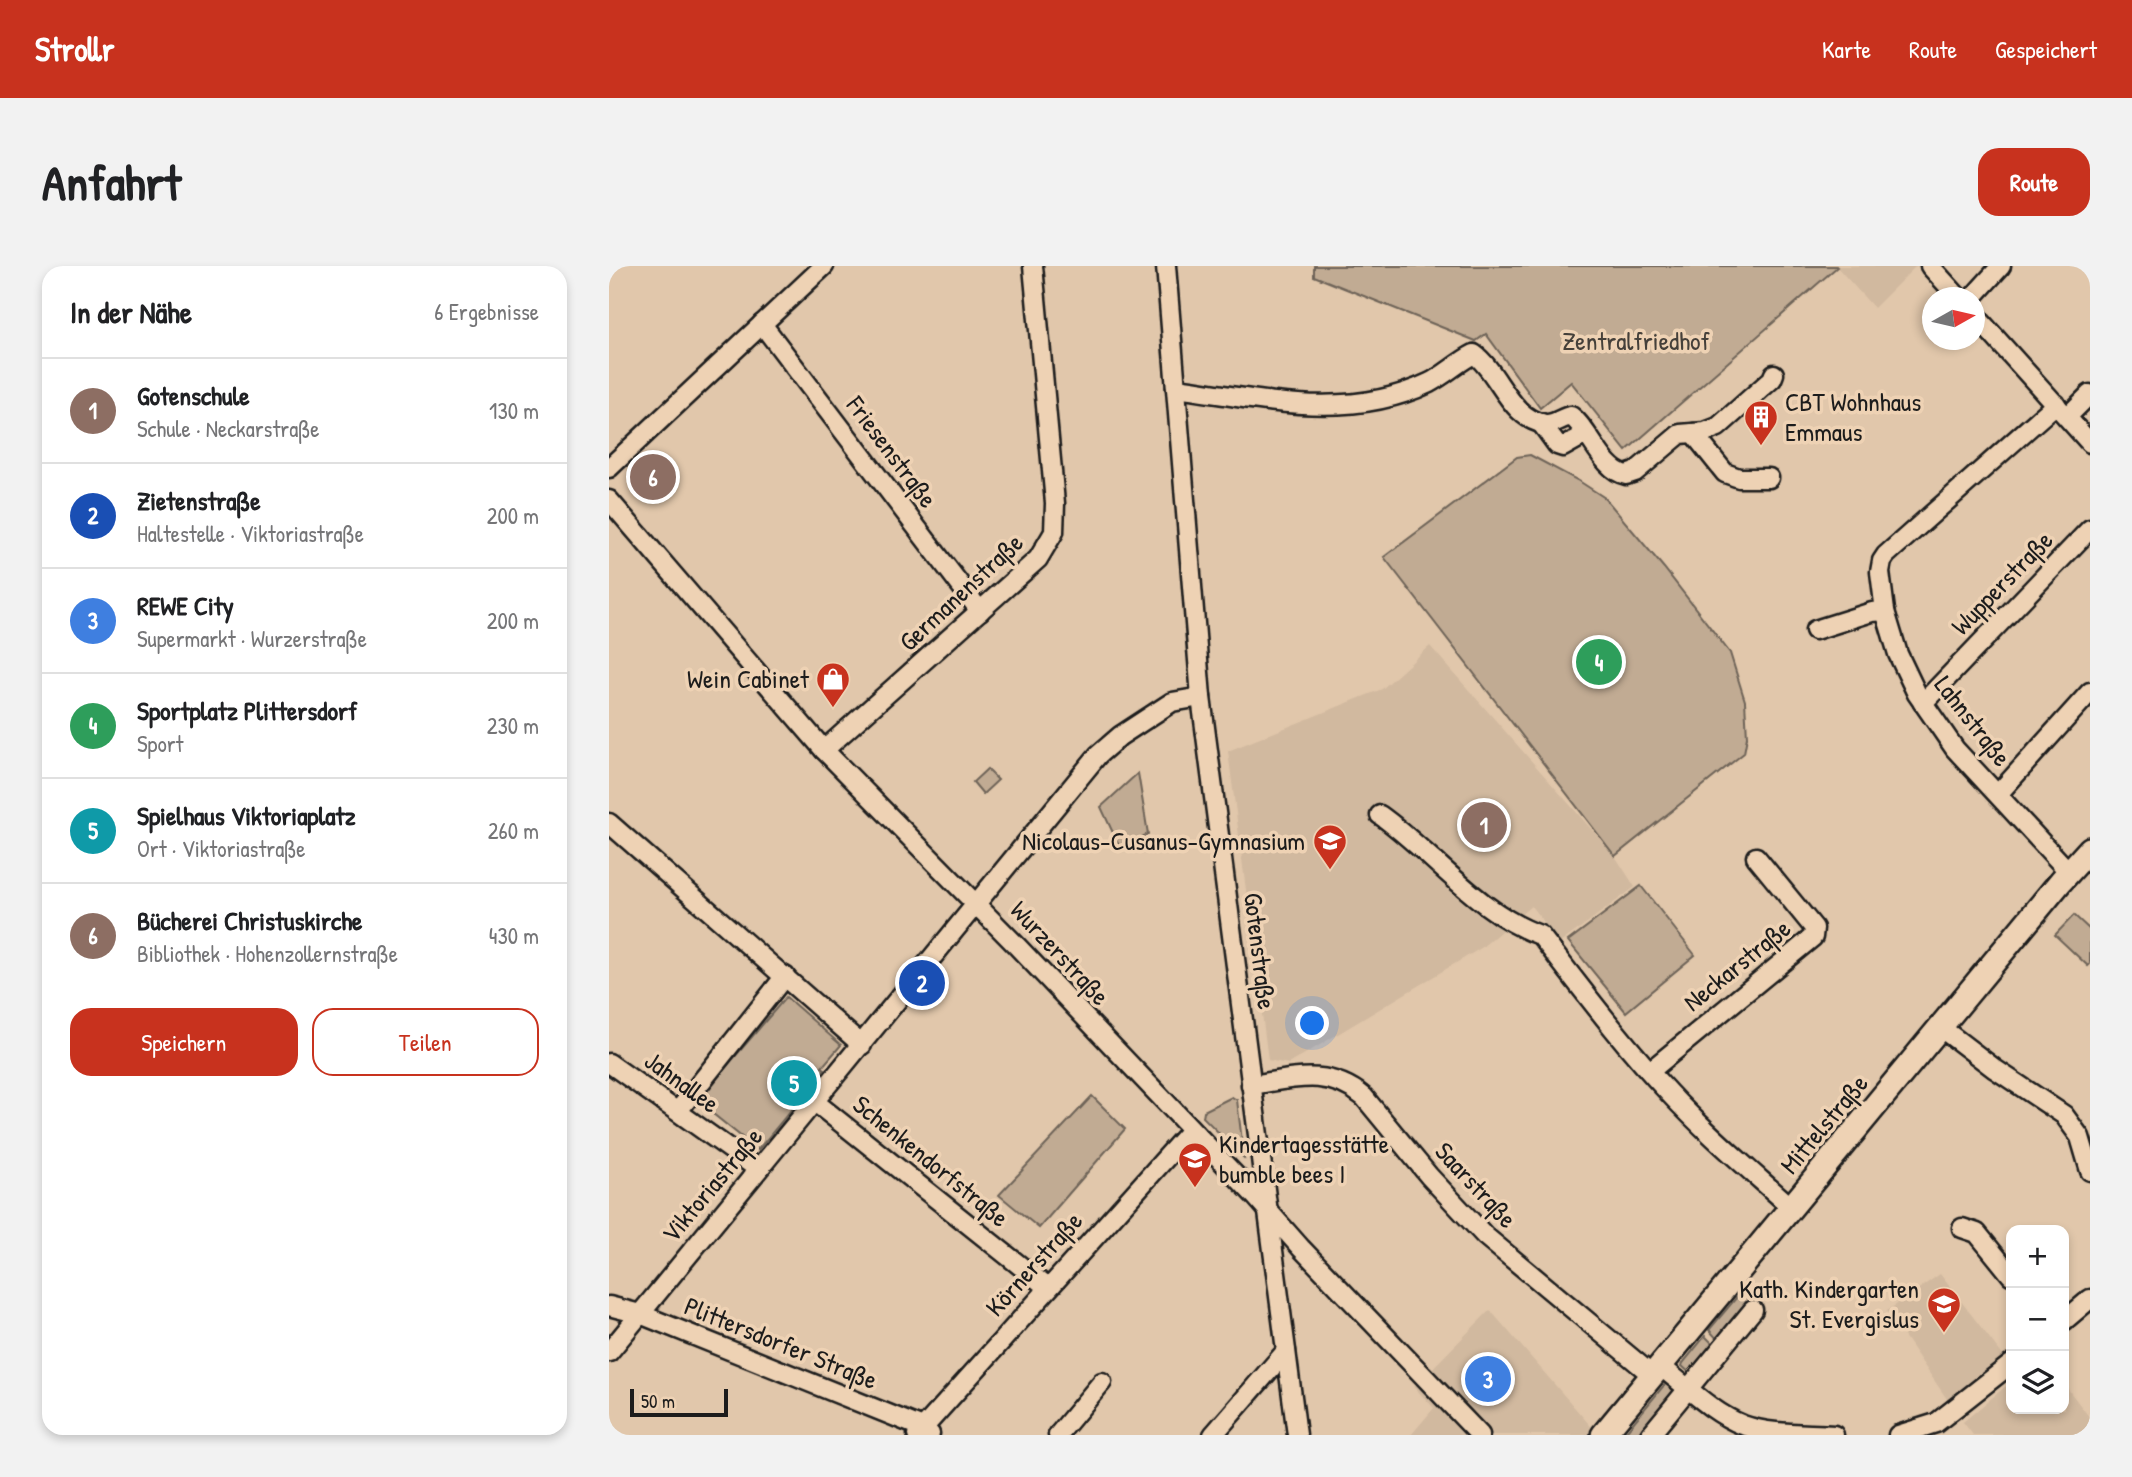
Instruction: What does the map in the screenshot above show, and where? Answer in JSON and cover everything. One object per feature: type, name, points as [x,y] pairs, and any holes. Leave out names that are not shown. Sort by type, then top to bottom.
[{"type":"main road","name":"Mittelstraße","points":[[1603,1435],[2090,849]]},
{"type":"street","points":[[609,468],[824,266]]},
{"type":"street","name":"Germanenstraße","points":[[824,750],[1038,559],[1047,548],[1054,532],[1055,503],[1033,266]]},
{"type":"street","name":"Gotenstraße","points":[[1166,266],[1201,697],[1297,1435]]},
{"type":"street","points":[[1930,266],[1949,287]]},
{"type":"street","points":[[1982,287],[2001,266]]},
{"type":"street","name":"Friesenstraße","points":[[762,324],[980,611]]},
{"type":"street","points":[[1985,326],[2090,443]]},
{"type":"street","points":[[1175,388],[1323,406],[1360,403],[1391,397],[1430,382],[1474,354],[1517,407],[1541,423],[1557,444],[1563,447],[1584,432]]},
{"type":"street","points":[[1541,423],[1551,424],[1571,416],[1616,472],[1626,475],[1635,471],[1680,433],[1718,427],[1772,379],[1774,374]]},
{"type":"street","name":"Lahnstraße","points":[[2069,872],[1955,749],[1923,703],[1903,666],[1885,611],[1880,579],[1882,561],[1886,555],[2062,410],[2090,394]]},
{"type":"street","points":[[1696,432],[1725,473],[1739,478],[1769,478]]},
{"type":"street","name":"Wurzerstraße","points":[[609,500],[824,750],[977,904],[1480,1435]]},
{"type":"street","name":"Wupperstraße","points":[[1923,703],[2090,529]]},
{"type":"street","points":[[1815,629],[1872,612],[1885,611]]},
{"type":"street","points":[[1998,794],[2090,692]]},
{"type":"street","name":"Viktoriastraße","points":[[609,1352],[1098,755],[1120,736],[1172,702],[1201,697]]},
{"type":"street","points":[[1380,815],[1396,826],[1456,881],[1522,929],[1540,935],[1650,1071],[1699,1123],[1791,1207]]},
{"type":"street","points":[[609,823],[862,1045]]},
{"type":"street","name":"Neckarstraße","points":[[1650,1071],[1813,937],[1814,928],[1756,857]]},
{"type":"street","points":[[678,1111],[786,976]]},
{"type":"street","points":[[1940,1027],[1995,1069],[2064,1115],[2085,1133],[2090,1171]]},
{"type":"street","name":"Jahnallee","points":[[609,1063],[758,1169]]},
{"type":"street","name":"Saarstraße","points":[[1251,1085],[1311,1076],[1335,1080],[1355,1089],[1460,1212],[1485,1236],[1656,1370],[1689,1388],[1721,1414],[1753,1428],[1772,1432],[1834,1435]]},
{"type":"street","name":"Schenkendorfstraße","points":[[815,1102],[1048,1288]]},
{"type":"street","name":"Körnerstraße","points":[[924,1433],[1048,1288],[1191,1130]]},
{"type":"street","points":[[1962,1228],[1977,1233],[2006,1269]]},
{"type":"street","points":[[2069,1317],[2089,1301]]},
{"type":"street","name":"Plittersdorfer Straße","points":[[609,1306],[640,1314],[924,1433]]},
{"type":"street","points":[[1650,1435],[1753,1310]]},
{"type":"street","points":[[1213,1435],[1286,1351]]},
{"type":"street","points":[[1898,1435],[1936,1423],[2006,1368]]},
{"type":"street","points":[[1058,1435],[1101,1381]]},
{"type":"shaded area","points":[[1836,266],[1916,266],[1874,308]]},
{"type":"shaded area","points":[[1430,646],[1615,856],[1635,887],[1560,943],[1531,906],[1481,948],[1288,1064],[1268,1060],[1228,751],[1382,689]]},
{"type":"shaded area","name":"Kath. Kindergarten St. Evergislus","points":[[1940,1274],[2004,1357],[1949,1402],[1887,1311]]},
{"type":"shaded area","points":[[1490,1310],[1595,1431],[1592,1435],[1411,1435],[1434,1408],[1414,1387]]},
{"type":"shaded area","points":[[2006,1386],[2006,1414],[2069,1414],[2069,1391],[2090,1418],[2090,1435],[1973,1435],[1963,1422]]},
{"type":"green space","name":"Zentralfriedhof","points":[[1314,266],[1837,267],[1626,451],[1571,382],[1540,408],[1486,334],[1476,341],[1314,276]]},
{"type":"green space","points":[[1530,455],[1605,498],[1730,653],[1745,701],[1747,737],[1744,753],[1615,856],[1384,557],[1517,457]]},
{"type":"green space","points":[[987,769],[998,780],[983,794],[973,782]]},
{"type":"green space","points":[[1138,773],[1148,834],[1120,848],[1101,807]]},
{"type":"green space","points":[[1641,886],[1695,955],[1626,1012],[1568,941]]},
{"type":"green space","points":[[2074,915],[2090,930],[2088,966],[2055,935]]},
{"type":"green space","points":[[786,997],[841,1045],[822,1067],[825,1069],[758,1150],[697,1101]]},
{"type":"green space","points":[[1092,1096],[1125,1129],[1039,1228],[999,1195]]},
{"type":"green space","points":[[1232,1097],[1237,1100],[1244,1158],[1203,1117],[1204,1111]]},
{"type":"green space","points":[[1747,1285],[1756,1299],[1723,1340],[1719,1341],[1709,1330]]},
{"type":"green space","points":[[1705,1336],[1716,1347],[1691,1374],[1682,1366],[1683,1363]]},
{"type":"green space","points":[[1665,1384],[1677,1392],[1643,1435],[1623,1435]]},
{"type":"place","name":"CBT Wohnhaus Emmaus","points":[[1761,447]]},
{"type":"place","name":"Bücherei Christuskirche","points":[[653,477]]},
{"type":"place","name":"Sportplatz Plittersdorf","points":[[1599,662]]},
{"type":"place","name":"Wein Cabinet","points":[[833,709]]},
{"type":"place","name":"Gotenschule","points":[[1484,825]]},
{"type":"place","name":"Nicolaus-Cusanus-Gymnasium","points":[[1330,871]]},
{"type":"place","name":"Zietenstraße","points":[[922,983]]},
{"type":"place","name":"Spielhaus Viktoriaplatz","points":[[794,1083]]},
{"type":"place","name":"Kindertagesstätte bumble bees I","points":[[1195,1189]]},
{"type":"place","name":"Kath. Kindergarten St. Evergislus","points":[[1944,1334]]},
{"type":"place","name":"REWE City","points":[[1488,1379]]}]
